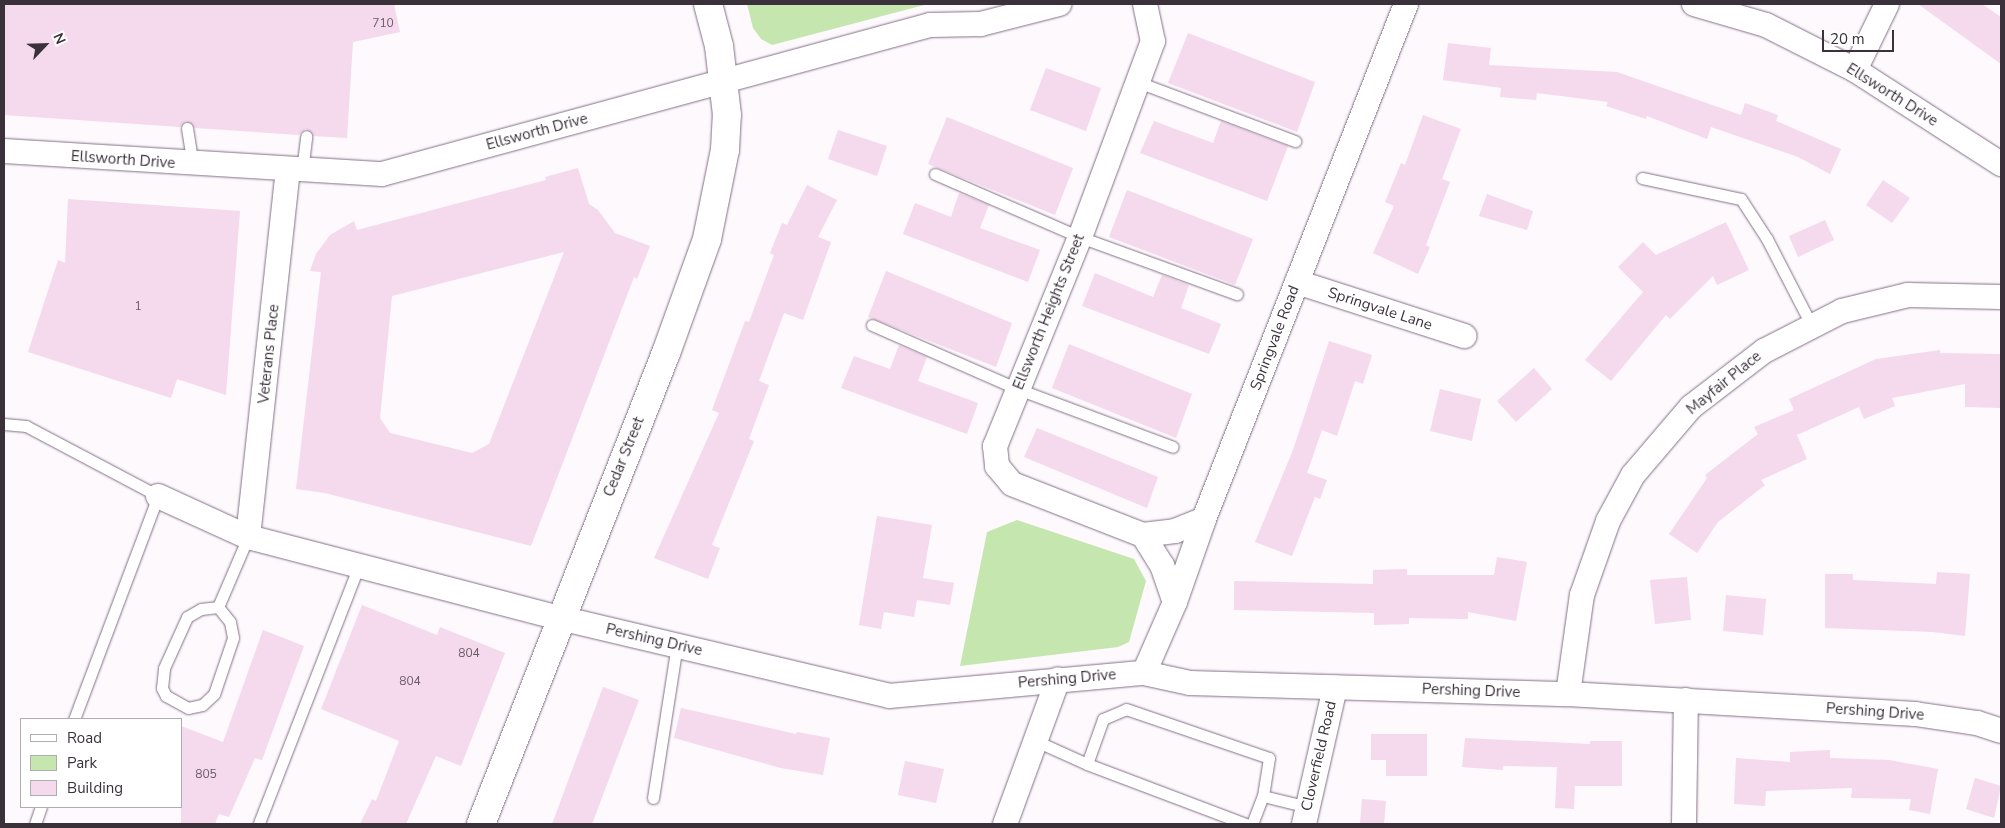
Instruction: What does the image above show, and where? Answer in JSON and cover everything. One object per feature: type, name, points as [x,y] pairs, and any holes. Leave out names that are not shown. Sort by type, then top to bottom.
[{"type":"street","name":"Cedar Street","points":[[481,824],[560,618],[666,353],[707,239],[725,150],[725,81],[708,4]]},
{"type":"street","name":"Ellsworth Drive","points":[[4,151],[192,165],[382,174],[930,25],[981,24],[1059,4]]},
{"type":"street","name":"Ellsworth Heights Street","points":[[1143,535],[1012,484],[996,466],[995,446],[1080,236],[1153,41],[1146,4]]},
{"type":"street","name":"Springvale Road","points":[[1144,673],[1175,602],[1204,519],[1406,4]]},
{"type":"street","name":"Ellsworth Drive","points":[[1694,4],[1766,25],[1855,70],[2001,164]]},
{"type":"street","points":[[1855,70],[1887,4]]},
{"type":"street","name":"Veterans Place","points":[[248,537],[295,171]]},
{"type":"street","name":"Springvale Lane","points":[[1297,282],[1464,336]]},
{"type":"street","name":"Mayfair Place","points":[[1568,694],[1582,595],[1608,521],[1633,475],[1691,407],[1764,351],[1842,311],[1908,295],[2001,297]]},
{"type":"street","name":"Pershing Drive","points":[[158,496],[248,537],[560,618],[889,696],[1058,679],[1144,673],[1190,683],[1568,694],[1915,714],[1977,723],[2001,731]]},
{"type":"street","points":[[1175,602],[1162,565],[1143,535],[1175,530],[1204,519]]},
{"type":"street","points":[[1005,824],[1058,679]]},
{"type":"street","name":"Cloverfield Road","points":[[1306,816],[1335,688]]},
{"type":"street","points":[[1684,824],[1686,700]]},
{"type":"lane","points":[[1138,82],[1295,141]]},
{"type":"lane","points":[[187,128],[192,165]]},
{"type":"lane","points":[[295,171],[306,136]]},
{"type":"lane","points":[[934,174],[1080,236],[1237,294]]},
{"type":"lane","points":[[1642,178],[1740,199],[1767,239],[1812,326]]},
{"type":"lane","points":[[872,325],[1018,389],[1173,447]]},
{"type":"lane","points":[[4,424],[26,426],[158,496],[74,718]]},
{"type":"lane","points":[[218,606],[248,537]]},
{"type":"lane","points":[[260,823],[359,565]]},
{"type":"lane","points":[[218,606],[230,622],[234,638],[214,694],[202,705],[188,708],[166,696],[162,688],[164,668],[187,617],[201,608],[218,606]]},
{"type":"lane","points":[[653,798],[677,645]]},
{"type":"lane","points":[[1087,764],[1103,719],[1126,709],[1269,758],[1263,796],[1252,824]]},
{"type":"lane","points":[[1036,741],[1087,764],[1246,824]]},
{"type":"lane","points":[[1263,796],[1306,816]]},
{"type":"lane","points":[[34,824],[41,808]]},
{"type":"green space","points":[[747,4],[928,4],[772,45],[761,39],[753,28]]},
{"type":"green space","points":[[1017,520],[1134,559],[1146,581],[1129,642],[1118,647],[960,666],[987,532]]},
{"type":"building","points":[[4,4],[394,4],[400,32],[353,42],[347,138],[313,136],[306,129],[299,135],[195,128],[186,121],[180,127],[4,115]]},
{"type":"building","points":[[1918,4],[1982,4],[2001,17],[2001,64]]},
{"type":"building","points":[[1188,33],[1315,82],[1297,132],[1168,83]]},
{"type":"building","points":[[1448,43],[1491,48],[1489,65],[1617,72],[1741,115],[1745,103],[1778,115],[1776,121],[1841,149],[1830,174],[1798,157],[1711,127],[1707,139],[1647,116],[1646,119],[1606,106],[1608,102],[1537,93],[1536,100],[1500,97],[1501,88],[1443,80]]},
{"type":"building","points":[[1046,68],[1101,88],[1086,131],[1030,110]]},
{"type":"building","points":[[1423,115],[1461,129],[1442,179],[1450,182],[1426,245],[1430,247],[1418,274],[1373,253],[1394,206],[1385,202],[1401,163],[1405,165]]},
{"type":"building","points":[[947,117],[1073,168],[1055,215],[928,164]]},
{"type":"building","points":[[1154,121],[1213,143],[1221,121],[1288,146],[1267,201],[1140,153]]},
{"type":"building","points":[[838,130],[887,146],[877,176],[828,159]]},
{"type":"building","points":[[578,168],[589,204],[598,210],[615,233],[650,246],[637,279],[634,277],[531,546],[325,493],[296,489],[321,272],[310,271],[316,254],[330,235],[354,221],[357,230],[546,180],[545,177]],"holes":[[[564,252],[489,444],[472,453],[390,433],[380,418],[392,296]]]},
{"type":"building","points":[[1883,180],[1910,198],[1892,223],[1866,205]]},
{"type":"building","points":[[807,185],[837,200],[818,237],[831,242],[803,320],[784,313],[759,381],[769,385],[749,439],[754,441],[712,545],[720,548],[708,579],[654,558],[719,413],[712,410],[745,321],[749,322],[774,255],[770,253],[782,223],[787,225]]},
{"type":"building","points":[[1127,190],[1253,239],[1235,285],[1109,237]]},
{"type":"building","points":[[959,193],[989,205],[980,228],[1040,250],[1028,282],[903,234],[915,203],[951,217]]},
{"type":"building","points":[[1487,194],[1533,211],[1527,230],[1479,216]]},
{"type":"building","points":[[68,199],[240,211],[226,395],[177,379],[171,398],[28,352],[58,260],[65,263]]},
{"type":"building","points":[[1825,220],[1834,240],[1798,257],[1789,236]]},
{"type":"building","points":[[1726,222],[1749,270],[1717,285],[1713,276],[1670,319],[1666,315],[1611,381],[1585,360],[1643,292],[1618,267],[1643,242],[1656,255]]},
{"type":"building","points":[[886,271],[1012,323],[996,367],[868,317]]},
{"type":"building","points":[[1095,273],[1153,297],[1162,275],[1189,285],[1181,308],[1221,324],[1209,354],[1082,306]]},
{"type":"building","points":[[1329,341],[1372,355],[1363,384],[1355,381],[1337,436],[1322,430],[1307,473],[1327,480],[1320,499],[1315,497],[1292,556],[1255,542],[1293,450]]},
{"type":"building","points":[[1069,344],[1192,394],[1176,438],[1052,388]]},
{"type":"building","points":[[899,345],[927,357],[918,381],[978,403],[967,434],[841,388],[854,356],[890,369]]},
{"type":"building","points":[[1940,350],[1940,353],[2001,354],[2001,408],[1965,407],[1965,384],[1892,398],[1895,406],[1864,419],[1859,407],[1797,435],[1807,459],[1761,480],[1765,485],[1718,522],[1697,553],[1669,534],[1707,478],[1705,475],[1758,434],[1754,427],[1794,410],[1789,399],[1876,359]]},
{"type":"building","points":[[1534,368],[1552,389],[1516,422],[1497,401]]},
{"type":"building","points":[[1440,389],[1481,399],[1472,441],[1430,431]]},
{"type":"building","points":[[1037,428],[1158,477],[1147,508],[1024,457]]},
{"type":"building","points":[[877,516],[932,525],[923,578],[954,583],[950,605],[917,600],[914,617],[884,612],[881,629],[859,625]]},
{"type":"building","points":[[1497,557],[1527,562],[1516,621],[1468,612],[1468,619],[1409,618],[1409,624],[1374,625],[1374,613],[1234,610],[1234,581],[1373,584],[1373,570],[1407,569],[1407,575],[1494,575]]},
{"type":"building","points":[[1937,572],[1970,574],[1965,636],[1933,632],[1825,628],[1825,574],[1853,574],[1853,580],[1936,584]]},
{"type":"building","points":[[1687,577],[1691,620],[1655,624],[1650,580]]},
{"type":"building","points":[[1726,595],[1766,599],[1763,635],[1723,631]]},
{"type":"building","points":[[362,605],[437,635],[440,627],[505,653],[461,766],[436,756],[406,824],[360,824],[372,799],[376,801],[399,741],[321,709]]},
{"type":"building","points":[[263,630],[304,646],[262,760],[255,758],[229,817],[219,814],[215,824],[181,824],[182,726],[223,742]]},
{"type":"building","points":[[603,687],[639,700],[592,824],[552,824]]},
{"type":"building","points":[[681,708],[796,734],[797,732],[830,738],[823,775],[781,768],[674,738]]},
{"type":"building","points":[[1371,734],[1427,734],[1427,776],[1386,776],[1386,760],[1371,760]]},
{"type":"building","points":[[1465,738],[1590,744],[1590,741],[1622,741],[1622,786],[1575,786],[1574,809],[1555,808],[1557,767],[1503,766],[1503,770],[1462,767]]},
{"type":"building","points":[[1830,750],[1830,758],[1889,760],[1938,769],[1930,814],[1909,810],[1911,799],[1851,798],[1852,788],[1766,791],[1765,806],[1734,804],[1736,758],[1790,762],[1790,752]]},
{"type":"building","points":[[905,761],[944,769],[936,803],[898,795]]},
{"type":"building","points":[[1975,778],[2001,786],[1994,818],[1966,809]]},
{"type":"building","points":[[1362,799],[1386,801],[1384,824],[1360,824]]}]
